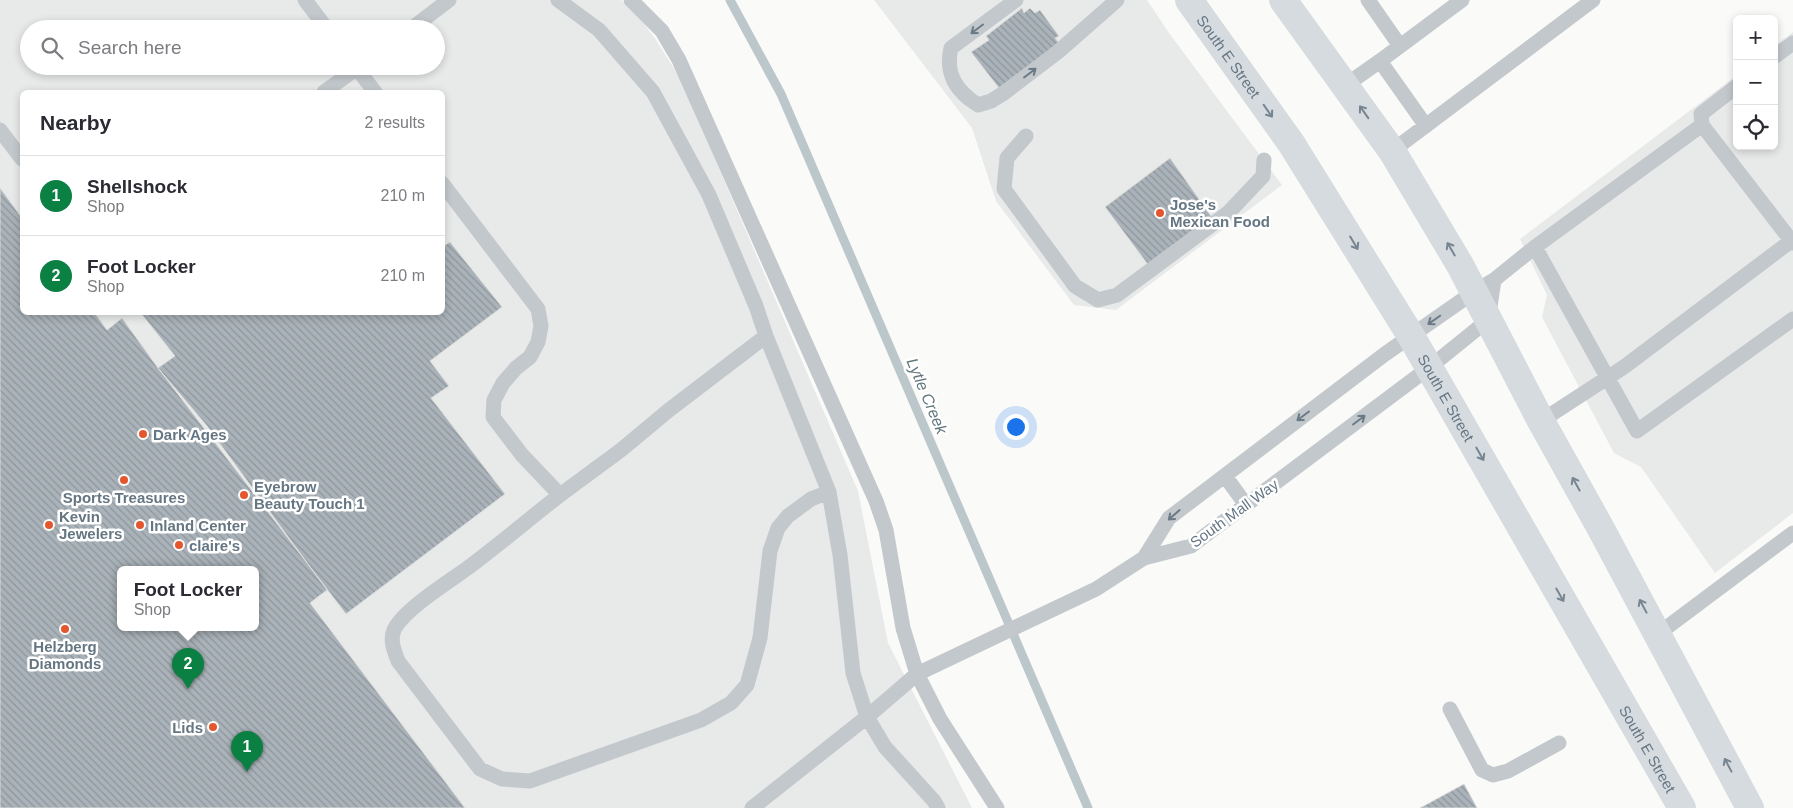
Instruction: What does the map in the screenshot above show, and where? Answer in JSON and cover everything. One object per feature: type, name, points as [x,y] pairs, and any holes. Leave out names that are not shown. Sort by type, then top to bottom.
[{"type":"main road","name":"South E Street","points":[[1189,0],[1291,143],[1430,367],[1682,808]]},
{"type":"main road","points":[[1283,0],[1392,151],[1445,240],[1484,286],[1488,320],[1541,422],[1658,634],[1750,808]]},
{"type":"lane","points":[[305,0],[320,20]]},
{"type":"lane","points":[[423,20],[449,0]]},
{"type":"lane","points":[[558,0],[599,30],[653,92],[709,196],[756,306],[766,336],[829,492],[840,555],[853,673],[867,716],[885,746],[934,801],[938,808]]},
{"type":"lane","points":[[631,0],[662,32],[679,60],[876,501],[886,530],[903,628],[917,674],[940,719],[998,808]]},
{"type":"lane","points":[[1016,0],[951,48],[950,75],[966,98],[978,105],[991,101],[1012,87],[1078,36],[1099,5],[1118,0]]},
{"type":"lane","points":[[1368,0],[1400,46]]},
{"type":"lane","points":[[1346,85],[1462,0]]},
{"type":"lane","points":[[1392,151],[1593,0]]},
{"type":"lane","points":[[1778,55],[1793,43]]},
{"type":"lane","points":[[1380,61],[1426,126]]},
{"type":"lane","points":[[327,90],[346,75]]},
{"type":"lane","points":[[363,75],[374,90]]},
{"type":"lane","points":[[1541,422],[1624,367],[1792,242],[1702,125],[1701,114],[1733,89]]},
{"type":"lane","points":[[752,808],[917,674],[1096,589],[1144,558],[1169,518],[1411,336],[1484,286],[1702,125]]},
{"type":"lane","points":[[0,130],[20,156]]},
{"type":"lane","points":[[1026,136],[1007,158],[1004,189],[1075,286],[1098,300],[1117,295],[1229,212],[1263,176],[1264,160]]},
{"type":"lane","points":[[445,187],[538,309],[541,326],[538,342],[530,356],[502,383],[494,400],[493,417],[522,456],[560,495]]},
{"type":"lane","points":[[1535,248],[1637,431],[1793,319]]},
{"type":"lane","name":"South Mall Way","points":[[1144,558],[1191,546],[1430,367],[1488,320]]},
{"type":"lane","points":[[766,336],[472,565],[422,601],[395,628],[392,643],[398,661],[480,769],[502,779],[530,781],[701,720],[731,703],[747,685],[760,638],[770,551],[778,528],[788,516],[811,499],[829,492]]},
{"type":"lane","points":[[1225,476],[1246,505]]},
{"type":"lane","points":[[1658,634],[1793,533]]},
{"type":"lane","points":[[1450,709],[1482,770],[1493,775],[1508,771],[1559,743]]},
{"type":"shaded area","points":[[0,0],[621,0],[637,14],[680,78],[858,491],[888,643],[972,808],[0,808]]},
{"type":"shaded area","points":[[874,0],[1147,0],[1169,33],[1282,185],[1116,310],[1074,305],[996,201],[972,128]]},
{"type":"shaded area","points":[[1793,32],[1793,513],[1715,573],[1641,467],[1614,453],[1542,317],[1547,295],[1520,239],[1733,78],[1733,150],[1778,150],[1778,43]]},
{"type":"building","points":[[1022,8],[1024,13],[1030,8],[1035,13],[1040,10],[1059,36],[1055,38],[1059,43],[999,88],[971,52],[989,40],[986,36]]},
{"type":"building","name":"Jose's Mexican Food","points":[[1170,158],[1213,219],[1149,266],[1105,207]]},
{"type":"building","name":"Inland Center","points":[[0,188],[20,215],[20,315],[96,315],[107,330],[122,318],[158,368],[207,426],[327,590],[310,603],[465,808],[0,808]]},
{"type":"building","points":[[450,242],[502,307],[430,361],[449,386],[431,398],[505,494],[346,614],[158,368],[175,356],[142,315],[445,315],[445,245]]},
{"type":"building","points":[[1464,784],[1477,808],[1420,808]]},
{"type":"waterway","name":"Lytle Creek","points":[[730,0],[781,94],[1088,808]]},
{"type":"place","name":"Jose's Mexican Food","points":[[1160,213]]},
{"type":"place","name":"Dark Ages","points":[[143,434]]},
{"type":"place","name":"Sports Treasures","points":[[124,480]]},
{"type":"place","name":"Eyebrow Beauty Touch 1","points":[[244,495]]},
{"type":"place","name":"Kevin Jewelers","points":[[49,525]]},
{"type":"place","name":"Inland Center","points":[[140,525]]},
{"type":"place","name":"claire's","points":[[179,545]]},
{"type":"place","name":"Helzberg Diamonds","points":[[65,629]]},
{"type":"place","name":"Foot Locker","points":[[188,689]]},
{"type":"place","name":"Lids","points":[[213,727]]},
{"type":"place","name":"Shellshock","points":[[247,772]]}]
